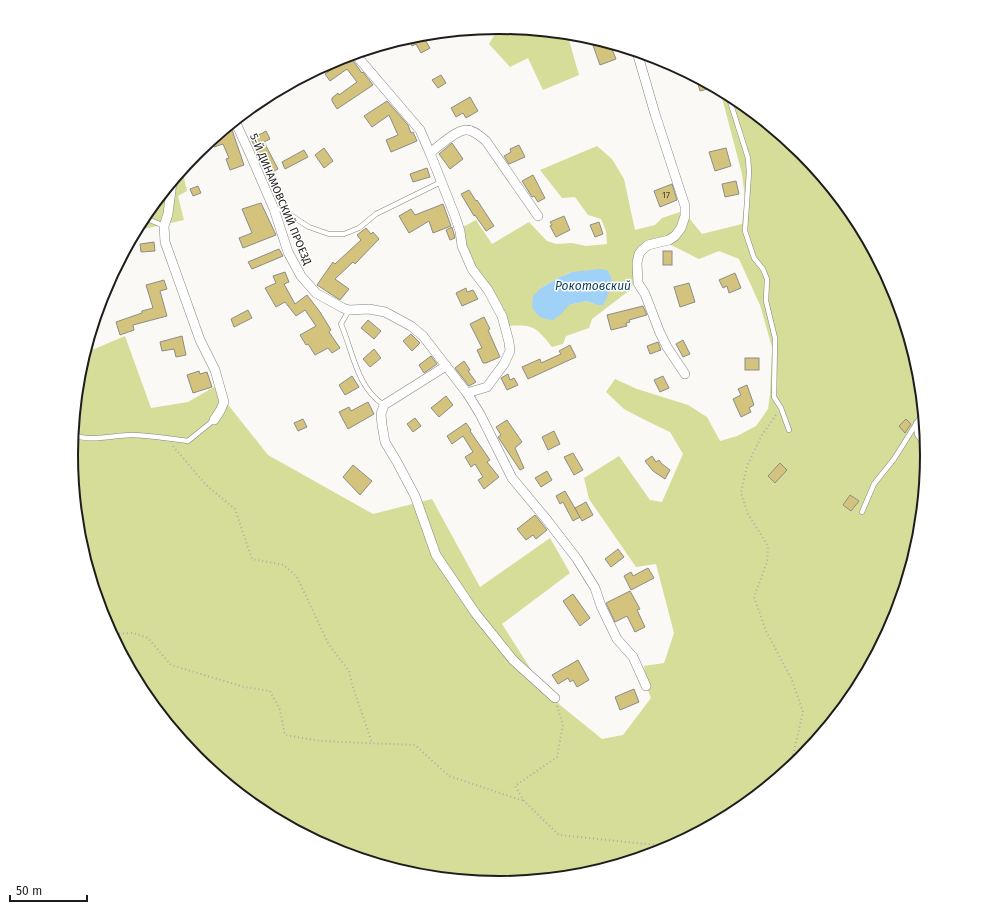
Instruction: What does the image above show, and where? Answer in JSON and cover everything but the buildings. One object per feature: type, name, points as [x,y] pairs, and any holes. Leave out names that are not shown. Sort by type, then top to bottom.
[{"type":"street","points":[[359,58],[420,130],[455,216],[460,231],[462,246],[472,269],[488,290],[502,316],[510,351],[504,364],[487,387],[467,394]]},
{"type":"street","points":[[639,58],[685,206],[685,216],[681,228],[675,236],[669,240],[648,245],[638,254],[638,283],[645,294],[660,334],[667,348],[685,374]]},
{"type":"street","name":"5-Й ДИНАМОВСКИЙ ПРОЕЗД","points":[[236,126],[274,209],[288,252],[300,276],[316,293],[349,310]]},
{"type":"street","points":[[430,153],[461,130],[468,130],[479,135],[486,141],[538,216]]},
{"type":"street","points":[[171,192],[168,214],[164,226],[165,242],[200,340],[215,370],[224,402],[214,420]]},
{"type":"street","points":[[349,310],[369,309],[385,312],[411,326],[423,336],[467,394],[480,414],[512,478],[577,559],[595,588],[600,606],[617,639],[633,657],[646,686]]},
{"type":"street","points":[[446,366],[384,405],[381,414],[385,442],[415,496],[436,555],[476,614],[513,660],[555,698]]},
{"type":"lane","points":[[731,103],[748,158],[749,172],[745,231],[754,258],[763,269],[767,280],[766,301],[775,338],[774,397],[790,430]]},
{"type":"lane","points":[[274,209],[281,209],[309,227],[329,234],[344,234],[359,228],[376,214],[441,182]]},
{"type":"lane","points":[[150,220],[164,226]]},
{"type":"lane","points":[[349,310],[341,324],[357,372],[375,400],[384,405]]},
{"type":"lane","points":[[862,512],[874,484],[894,459],[919,419]]},
{"type":"lane","points":[[78,437],[104,438],[132,435],[188,441],[214,420]]},
{"type":"lane","points":[[916,423],[917,434],[920,439]]},
{"type":"path","points":[[780,408],[762,435],[747,466],[741,492],[748,514],[768,546],[767,562],[754,597],[766,631],[792,680],[803,712],[792,758]]},
{"type":"path","points":[[167,439],[206,485],[235,508],[252,559],[284,565],[297,577],[329,644],[349,670],[353,687],[372,743]]},
{"type":"path","points":[[117,634],[133,633],[148,638],[171,665],[244,687],[270,691],[280,710],[286,735],[320,741],[415,744],[449,776],[524,801]]},
{"type":"path","points":[[555,698],[563,725],[557,757],[515,786],[524,801],[559,835],[661,845]]},
{"type":"green space","points":[[495,34],[527,35],[569,40],[579,75],[543,90],[528,58],[510,67],[489,44]]},
{"type":"green space","points":[[722,98],[756,121],[797,157],[816,178],[849,221],[877,269],[898,320],[906,346],[917,400],[920,428],[920,483],[917,511],[906,565],[898,591],[877,642],[849,690],[816,733],[797,754],[756,790],[710,821],[685,834],[634,855],[608,863],[581,869],[527,876],[471,876],[417,869],[390,863],[364,855],[313,834],[288,821],[242,790],[201,754],[182,733],[149,690],[121,642],[100,591],[86,538],[78,483],[78,428],[81,400],[92,348],[92,350],[125,336],[151,408],[188,402],[214,387],[268,455],[373,514],[432,499],[480,587],[550,538],[570,573],[502,624],[534,674],[560,705],[602,739],[623,735],[651,698],[646,686],[644,666],[664,663],[674,633],[656,564],[636,567],[589,499],[584,478],[619,456],[650,500],[662,502],[683,454],[670,432],[624,409],[606,392],[615,379],[637,389],[688,405],[707,417],[720,441],[737,436],[756,426],[768,409],[772,347],[760,305],[739,259],[719,251],[699,259],[667,243],[689,218],[702,234],[742,224],[745,199],[742,174]]},
{"type":"green space","points":[[597,146],[612,159],[624,179],[635,230],[655,225],[662,218],[683,211],[676,229],[664,238],[641,247],[634,253],[634,281],[630,290],[592,319],[589,328],[566,336],[563,344],[552,347],[534,328],[529,326],[507,326],[466,251],[461,228],[476,220],[492,244],[529,222],[547,241],[556,244],[572,243],[586,246],[607,244],[606,231],[601,219],[588,215],[575,197],[562,198],[540,170]],"holes":[[[572,272],[607,294],[604,305],[597,305],[587,301],[569,305],[541,288]]]},
{"type":"green space","points":[[184,176],[187,191],[178,196],[184,220],[144,229],[165,199]]},
{"type":"water","name":"Рокотовский","points":[[600,269],[607,270],[610,274],[612,283],[604,305],[597,305],[587,301],[569,305],[553,320],[540,317],[532,307],[533,296],[541,288],[558,278],[572,272]]}]
